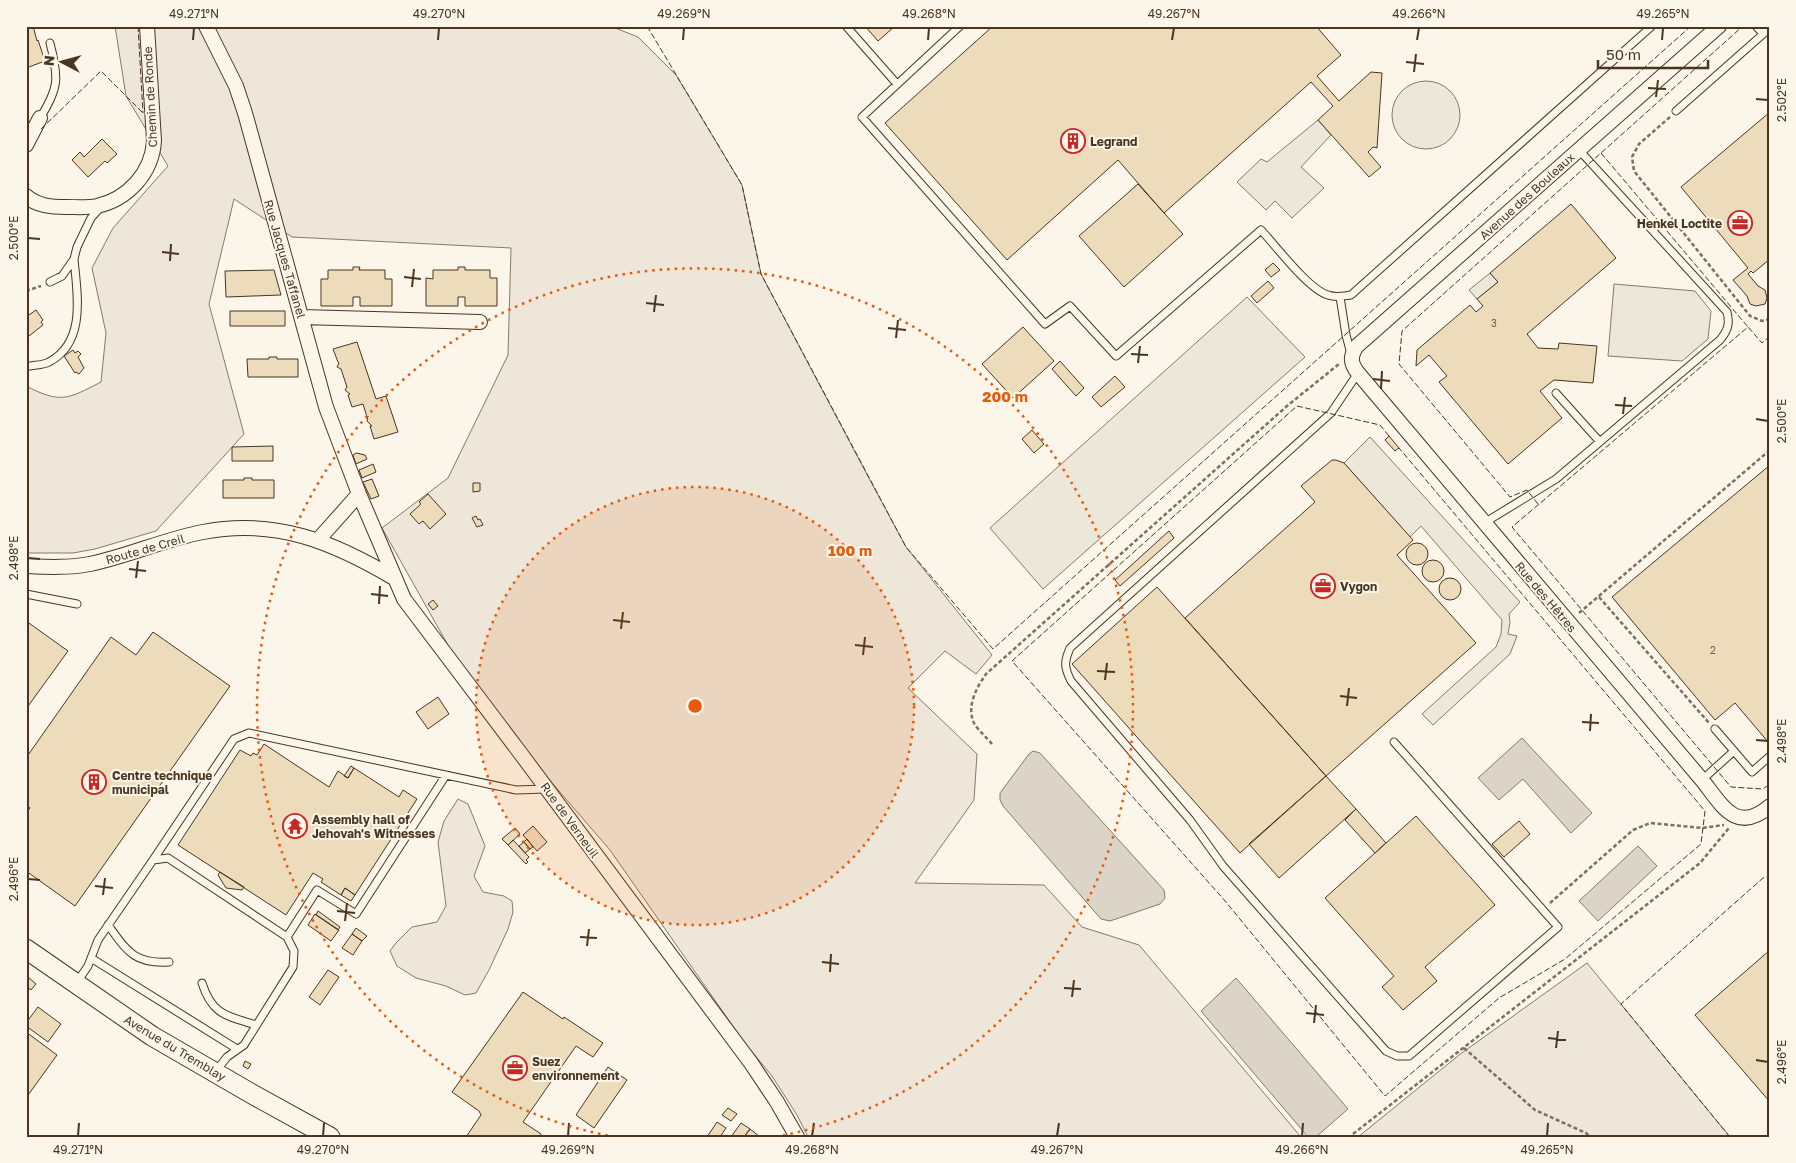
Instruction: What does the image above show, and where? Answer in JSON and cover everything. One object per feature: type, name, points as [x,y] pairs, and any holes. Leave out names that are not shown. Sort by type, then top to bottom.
[{"type":"main road","name":"Avenue du Tremblay","points":[[26,949],[152,1036],[214,1073],[330,1137]]},
{"type":"street","name":"Chemin de Ronde","points":[[26,196],[34,202],[49,206],[87,207],[104,204],[130,188],[146,171],[152,156],[154,141],[146,26]]},
{"type":"street","name":"Rue Jacques Taffanel","points":[[206,26],[230,73],[241,100],[326,407],[359,494]]},
{"type":"street","name":"Avenue des Bouleaux","points":[[1352,354],[1357,346],[1719,26]]},
{"type":"street","points":[[26,145],[40,118]]},
{"type":"street","points":[[302,317],[480,322]]},
{"type":"street","points":[[1352,354],[1352,362],[1358,373]]},
{"type":"street","name":"Rue des Hêtres","points":[[1358,373],[1727,811],[1738,818]]},
{"type":"street","points":[[318,540],[359,494]]},
{"type":"street","name":"Rue de Verneuil","points":[[359,494],[394,578],[409,606],[751,1064],[778,1102],[798,1137]]},
{"type":"street","name":"Route de Creil","points":[[26,566],[79,566],[205,532],[230,529],[263,529],[318,540],[351,554],[394,578]]},
{"type":"street","points":[[1738,818],[1751,818],[1770,806]]},
{"type":"lane","points":[[846,26],[897,84]]},
{"type":"lane","points":[[960,26],[862,117],[1045,324],[1070,306],[1116,356],[1261,230],[1314,287],[1327,295],[1340,297],[1351,295],[1652,26]]},
{"type":"lane","points":[[1756,26],[1763,34]]},
{"type":"lane","points":[[1676,111],[1770,28]]},
{"type":"lane","points":[[40,118],[51,100],[57,83],[57,67],[50,43]]},
{"type":"lane","points":[[1484,523],[1556,479],[1720,340],[1727,331],[1730,322],[1727,312],[1579,150]]},
{"type":"lane","name":"Chemin de Ronde","points":[[50,282],[62,276],[74,258],[77,247],[91,218],[104,204]]},
{"type":"lane","name":"Chemin de Ronde","points":[[30,366],[48,363],[64,351],[73,336],[79,312],[74,258]]},
{"type":"lane","points":[[1340,297],[1346,334],[1352,354]]},
{"type":"lane","points":[[1358,373],[1331,413],[1070,648],[1065,660],[1066,670],[1071,681],[1190,820],[1224,866],[1386,1051],[1397,1056],[1409,1056],[1558,926],[1394,742]]},
{"type":"lane","points":[[1556,393],[1600,442]]},
{"type":"lane","points":[[26,594],[77,604]]},
{"type":"lane","points":[[1715,729],[1752,772],[1770,756]]},
{"type":"lane","points":[[76,984],[88,966],[98,940],[234,739],[249,733],[516,790],[547,789]]},
{"type":"lane","points":[[1702,780],[1734,751]]},
{"type":"lane","points":[[287,937],[317,890],[356,914],[446,775]]},
{"type":"lane","points":[[153,860],[168,858],[287,937],[294,951],[293,968],[244,1045],[227,1057],[214,1073]]},
{"type":"lane","points":[[108,925],[123,946],[141,960],[154,963],[169,962]]},
{"type":"lane","points":[[91,958],[237,1049]]},
{"type":"lane","points":[[202,983],[205,994],[212,1006],[226,1016],[256,1025]]},
{"type":"path","points":[[1676,111],[1639,144],[1632,157],[1634,171],[1750,316],[1762,321],[1770,319]]},
{"type":"path","points":[[26,291],[50,282]]},
{"type":"path","points":[[992,744],[973,722],[972,706],[976,689],[986,674],[1286,406],[1352,354]]},
{"type":"path","points":[[1569,623],[1770,450]]},
{"type":"path","points":[[1598,597],[1715,729]]},
{"type":"path","points":[[1543,909],[1632,830],[1650,823],[1702,828],[1718,827],[1738,818]]},
{"type":"path","points":[[1353,1134],[1700,863],[1738,818]]},
{"type":"path","points":[[1464,1048],[1535,1110],[1586,1132],[1590,1137]]},
{"type":"shaded area","points":[[115,26],[610,26],[638,37],[676,75],[742,185],[761,274],[906,547],[992,655],[976,674],[945,651],[908,688],[977,754],[974,800],[915,883],[1044,885],[1082,927],[1139,945],[1301,1137],[808,1137],[797,1115],[772,1076],[744,1042],[610,850],[508,732],[471,686],[382,528],[448,478],[508,355],[511,248],[292,237],[234,199],[209,304],[244,434],[156,531],[95,549],[73,553],[26,553],[26,386],[48,395],[64,397],[101,382],[106,333],[92,268],[113,228],[168,166],[126,96]]},
{"type":"shaded area","points":[[1426,81],[1439,84],[1450,91],[1457,102],[1460,115],[1457,128],[1450,139],[1439,146],[1426,149],[1413,146],[1402,139],[1395,128],[1392,115],[1395,102],[1402,91],[1413,84]]},
{"type":"shaded area","points":[[1318,120],[1331,135],[1301,167],[1324,188],[1292,218],[1275,201],[1266,210],[1237,182],[1261,159],[1267,162]]},
{"type":"shaded area","points":[[1490,273],[1498,282],[1477,299],[1469,290]]},
{"type":"shaded area","points":[[1614,284],[1695,291],[1711,311],[1708,339],[1682,361],[1608,356]]},
{"type":"shaded area","points":[[1247,297],[1305,357],[1043,589],[990,528]]},
{"type":"shaded area","points":[[1370,437],[1520,602],[1509,614],[1508,634],[1517,636],[1510,654],[1433,725],[1422,714],[1496,647],[1501,634],[1502,620],[1421,526],[1410,537],[1344,463]]},
{"type":"shaded area","points":[[1522,738],[1592,813],[1571,833],[1523,779],[1499,800],[1478,778]]},
{"type":"shaded area","points":[[1033,751],[1040,753],[1164,890],[1165,898],[1160,904],[1110,921],[1101,919],[1003,806],[1000,800],[1000,793]]},
{"type":"shaded area","points":[[458,799],[468,804],[485,846],[474,876],[483,892],[504,896],[512,901],[513,912],[508,929],[476,993],[465,995],[446,986],[416,978],[397,966],[390,951],[412,927],[437,922],[446,906],[438,842],[444,821]]},
{"type":"shaded area","points":[[1638,846],[1657,866],[1598,921],[1579,901]]},
{"type":"shaded area","points":[[1587,963],[1730,1137],[1358,1137],[1459,1055]]},
{"type":"shaded area","points":[[1236,978],[1348,1109],[1316,1137],[1308,1137],[1201,1011]]},
{"type":"building","points":[[26,26],[33,26],[45,61],[26,68]]},
{"type":"building","points":[[865,26],[895,26],[878,41]]},
{"type":"building","name":"Legrand","points":[[993,26],[1316,26],[1341,55],[1317,76],[1339,101],[1371,72],[1382,73],[1377,148],[1373,147],[1368,152],[1381,167],[1369,177],[1318,120],[1333,106],[1311,82],[1164,213],[1118,160],[1007,260],[885,123]]},
{"type":"building","name":"Henkel Loctite","points":[[1770,112],[1770,259],[1753,273],[1751,271],[1748,274],[1758,286],[1765,290],[1767,298],[1765,304],[1756,306],[1750,304],[1747,296],[1733,280],[1748,268],[1681,187]]},
{"type":"building","points":[[102,139],[117,154],[107,163],[105,161],[88,177],[72,160],[80,152],[84,157]]},
{"type":"building","points":[[1138,184],[1183,234],[1124,287],[1079,236]]},
{"type":"building","points":[[1571,204],[1616,258],[1527,334],[1538,348],[1558,349],[1559,343],[1597,346],[1593,383],[1554,380],[1540,391],[1562,418],[1508,464],[1439,382],[1447,376],[1429,355],[1416,366],[1417,350],[1470,305],[1476,312],[1483,306],[1477,299],[1498,282],[1490,273]]},
{"type":"building","points":[[1273,263],[1280,270],[1271,277],[1265,270]]},
{"type":"building","points":[[353,267],[360,267],[359,270],[385,270],[385,279],[392,279],[392,306],[360,306],[360,297],[353,297],[353,306],[321,306],[321,279],[328,279],[328,270],[353,270]]},
{"type":"building","points":[[458,267],[465,267],[465,270],[490,270],[490,278],[497,278],[497,306],[465,306],[465,297],[458,297],[458,306],[426,306],[426,278],[433,279],[433,270],[458,270]]},
{"type":"building","points":[[274,270],[281,295],[226,297],[225,271]]},
{"type":"building","points":[[1268,281],[1274,288],[1257,303],[1251,296]]},
{"type":"building","points":[[36,310],[43,320],[41,322],[43,325],[29,336],[26,333],[26,317]]},
{"type":"building","points":[[230,311],[285,311],[285,326],[230,326]]},
{"type":"building","points":[[1023,327],[1054,361],[1013,398],[982,364]]},
{"type":"building","points":[[357,342],[376,399],[386,396],[398,432],[374,439],[370,426],[372,426],[367,421],[368,416],[363,404],[352,407],[348,395],[350,394],[345,390],[347,387],[341,369],[337,367],[339,363],[333,349]]},
{"type":"building","points":[[73,350],[75,353],[78,351],[81,354],[78,357],[84,368],[79,374],[75,373],[64,356]]},
{"type":"building","points":[[269,357],[298,359],[298,377],[248,377],[247,359],[269,359]]},
{"type":"building","points":[[1060,361],[1084,388],[1076,396],[1052,369]]},
{"type":"building","points":[[1115,376],[1125,387],[1101,407],[1092,397]]},
{"type":"building","points":[[1032,430],[1044,444],[1034,453],[1022,439]]},
{"type":"building","points":[[1389,436],[1399,448],[1395,451],[1385,440]]},
{"type":"building","points":[[273,446],[273,461],[232,461],[232,447]]},
{"type":"building","points":[[356,453],[365,455],[367,459],[356,464],[353,455]]},
{"type":"building","name":"Vygon","points":[[1332,460],[1344,463],[1413,540],[1397,555],[1476,643],[1326,776],[1185,618],[1315,502],[1301,486]]},
{"type":"building","points":[[373,464],[376,472],[362,478],[359,470]]},
{"type":"building","points":[[1770,465],[1769,743],[1735,703],[1715,720],[1612,597]]},
{"type":"building","points":[[244,478],[274,480],[274,498],[223,498],[223,480],[244,480]]},
{"type":"building","points":[[372,479],[379,496],[371,499],[363,482]]},
{"type":"building","points":[[473,483],[480,483],[480,491],[473,492]]},
{"type":"building","points":[[428,494],[446,514],[430,529],[423,521],[419,524],[410,514]]},
{"type":"building","points":[[476,516],[483,525],[477,527],[472,518]]},
{"type":"building","points":[[1169,531],[1174,538],[1120,586],[1115,580]]},
{"type":"building","points":[[1417,543],[1425,546],[1428,554],[1425,562],[1417,565],[1409,562],[1406,554],[1409,546]]},
{"type":"building","points":[[1433,560],[1441,563],[1444,571],[1441,579],[1433,582],[1425,579],[1422,571],[1425,563]]},
{"type":"building","points":[[1450,578],[1458,581],[1461,589],[1458,597],[1450,600],[1442,597],[1439,589],[1442,581]]},
{"type":"building","points":[[1157,587],[1326,776],[1240,853],[1072,664]]},
{"type":"building","points":[[433,600],[438,606],[433,610],[428,604]]},
{"type":"building","points":[[26,621],[68,651],[26,709]]},
{"type":"building","name":"Centre technique municipal","points":[[153,632],[230,686],[75,906],[26,871],[26,813],[30,808],[26,805],[26,758],[111,637],[136,655]]},
{"type":"building","points":[[438,697],[449,714],[428,729],[416,712]]},
{"type":"building","name":"Assembly hall of Jehovah's Witnesses","points":[[264,744],[329,787],[338,771],[348,778],[354,768],[399,797],[403,790],[417,799],[355,895],[345,888],[341,895],[321,882],[323,879],[313,873],[286,915],[178,845],[240,750],[251,756],[253,753],[257,755]]},
{"type":"building","points":[[351,766],[354,768],[348,778],[344,776]]},
{"type":"building","points":[[1326,776],[1356,809],[1279,878],[1249,844]]},
{"type":"building","points":[[1356,809],[1386,843],[1375,853],[1345,820]]},
{"type":"building","points":[[1416,816],[1495,905],[1425,967],[1437,981],[1403,1010],[1382,987],[1394,976],[1325,898]]},
{"type":"building","points":[[1519,821],[1530,834],[1504,857],[1492,844]]},
{"type":"building","points":[[533,826],[547,842],[537,851],[523,835]]},
{"type":"building","points":[[515,828],[520,834],[508,845],[502,839]]},
{"type":"building","points":[[527,839],[533,847],[530,849],[524,842]]},
{"type":"building","points":[[513,840],[529,857],[526,860],[528,862],[526,864],[508,845]]},
{"type":"building","points":[[524,842],[530,849],[525,853],[519,846]]},
{"type":"building","points":[[220,872],[244,887],[242,890],[226,888],[218,875]]},
{"type":"building","points":[[345,888],[355,895],[351,901],[341,895]]},
{"type":"building","points":[[318,911],[340,927],[338,930],[316,915]]},
{"type":"building","points":[[315,914],[339,930],[331,941],[308,925]]},
{"type":"building","points":[[356,928],[367,936],[362,941],[352,934]]},
{"type":"building","points":[[352,934],[362,941],[353,955],[342,948]]},
{"type":"building","points":[[1770,950],[1770,1102],[1695,1015]]},
{"type":"building","points":[[328,970],[339,977],[320,1005],[309,997]]},
{"type":"building","points":[[28,977],[36,984],[31,990],[26,986]]},
{"type":"building","name":"Suez environnement","points":[[523,992],[603,1043],[593,1057],[576,1046],[523,1122],[541,1134],[540,1137],[466,1137],[481,1115],[479,1111],[452,1092]]},
{"type":"building","points":[[38,1007],[61,1024],[48,1042],[26,1026],[26,1023]]},
{"type":"building","points":[[26,1032],[57,1055],[26,1098]]},
{"type":"building","points":[[245,1061],[251,1064],[248,1069],[243,1066]]},
{"type":"building","points":[[608,1067],[627,1080],[594,1128],[576,1115]]},
{"type":"building","points":[[728,1108],[737,1114],[731,1121],[722,1115]]},
{"type":"building","points":[[717,1122],[726,1128],[720,1137],[707,1137]]},
{"type":"building","points":[[741,1123],[750,1129],[744,1137],[731,1137]]},
{"type":"building","points":[[750,1129],[760,1137],[744,1137]]},
{"type":"fence","points":[[138,26],[143,113]]},
{"type":"fence","points":[[647,26],[742,185],[761,274],[906,547],[993,649],[1691,26]]},
{"type":"fence","points":[[1538,504],[1527,490],[1510,497],[1399,364],[1402,331],[1743,26]]},
{"type":"fence","points":[[41,129],[101,71],[143,113]]},
{"type":"fence","points":[[1601,153],[1748,327]]},
{"type":"fence","points":[[1770,336],[1762,343],[1748,327],[1512,527],[1731,787],[1763,789],[1770,784]]},
{"type":"fence","points":[[1389,436],[1380,425],[1297,406],[1012,661],[1226,902],[1385,1096],[1499,998],[1565,959],[1701,844],[1705,811],[1399,448]]},
{"type":"fence","points":[[1730,1137],[1621,1004],[1763,878],[1770,876]]},
{"type":"place","name":"Legrand","points":[[1073,141]]},
{"type":"place","name":"Henkel Loctite","points":[[1740,223]]},
{"type":"place","name":"Vygon","points":[[1323,586]]},
{"type":"place","name":"Centre technique municipal","points":[[94,782]]},
{"type":"place","name":"Assembly hall of Jehovah's Witnesses","points":[[295,826]]},
{"type":"place","name":"Suez environnement","points":[[515,1068]]}]
